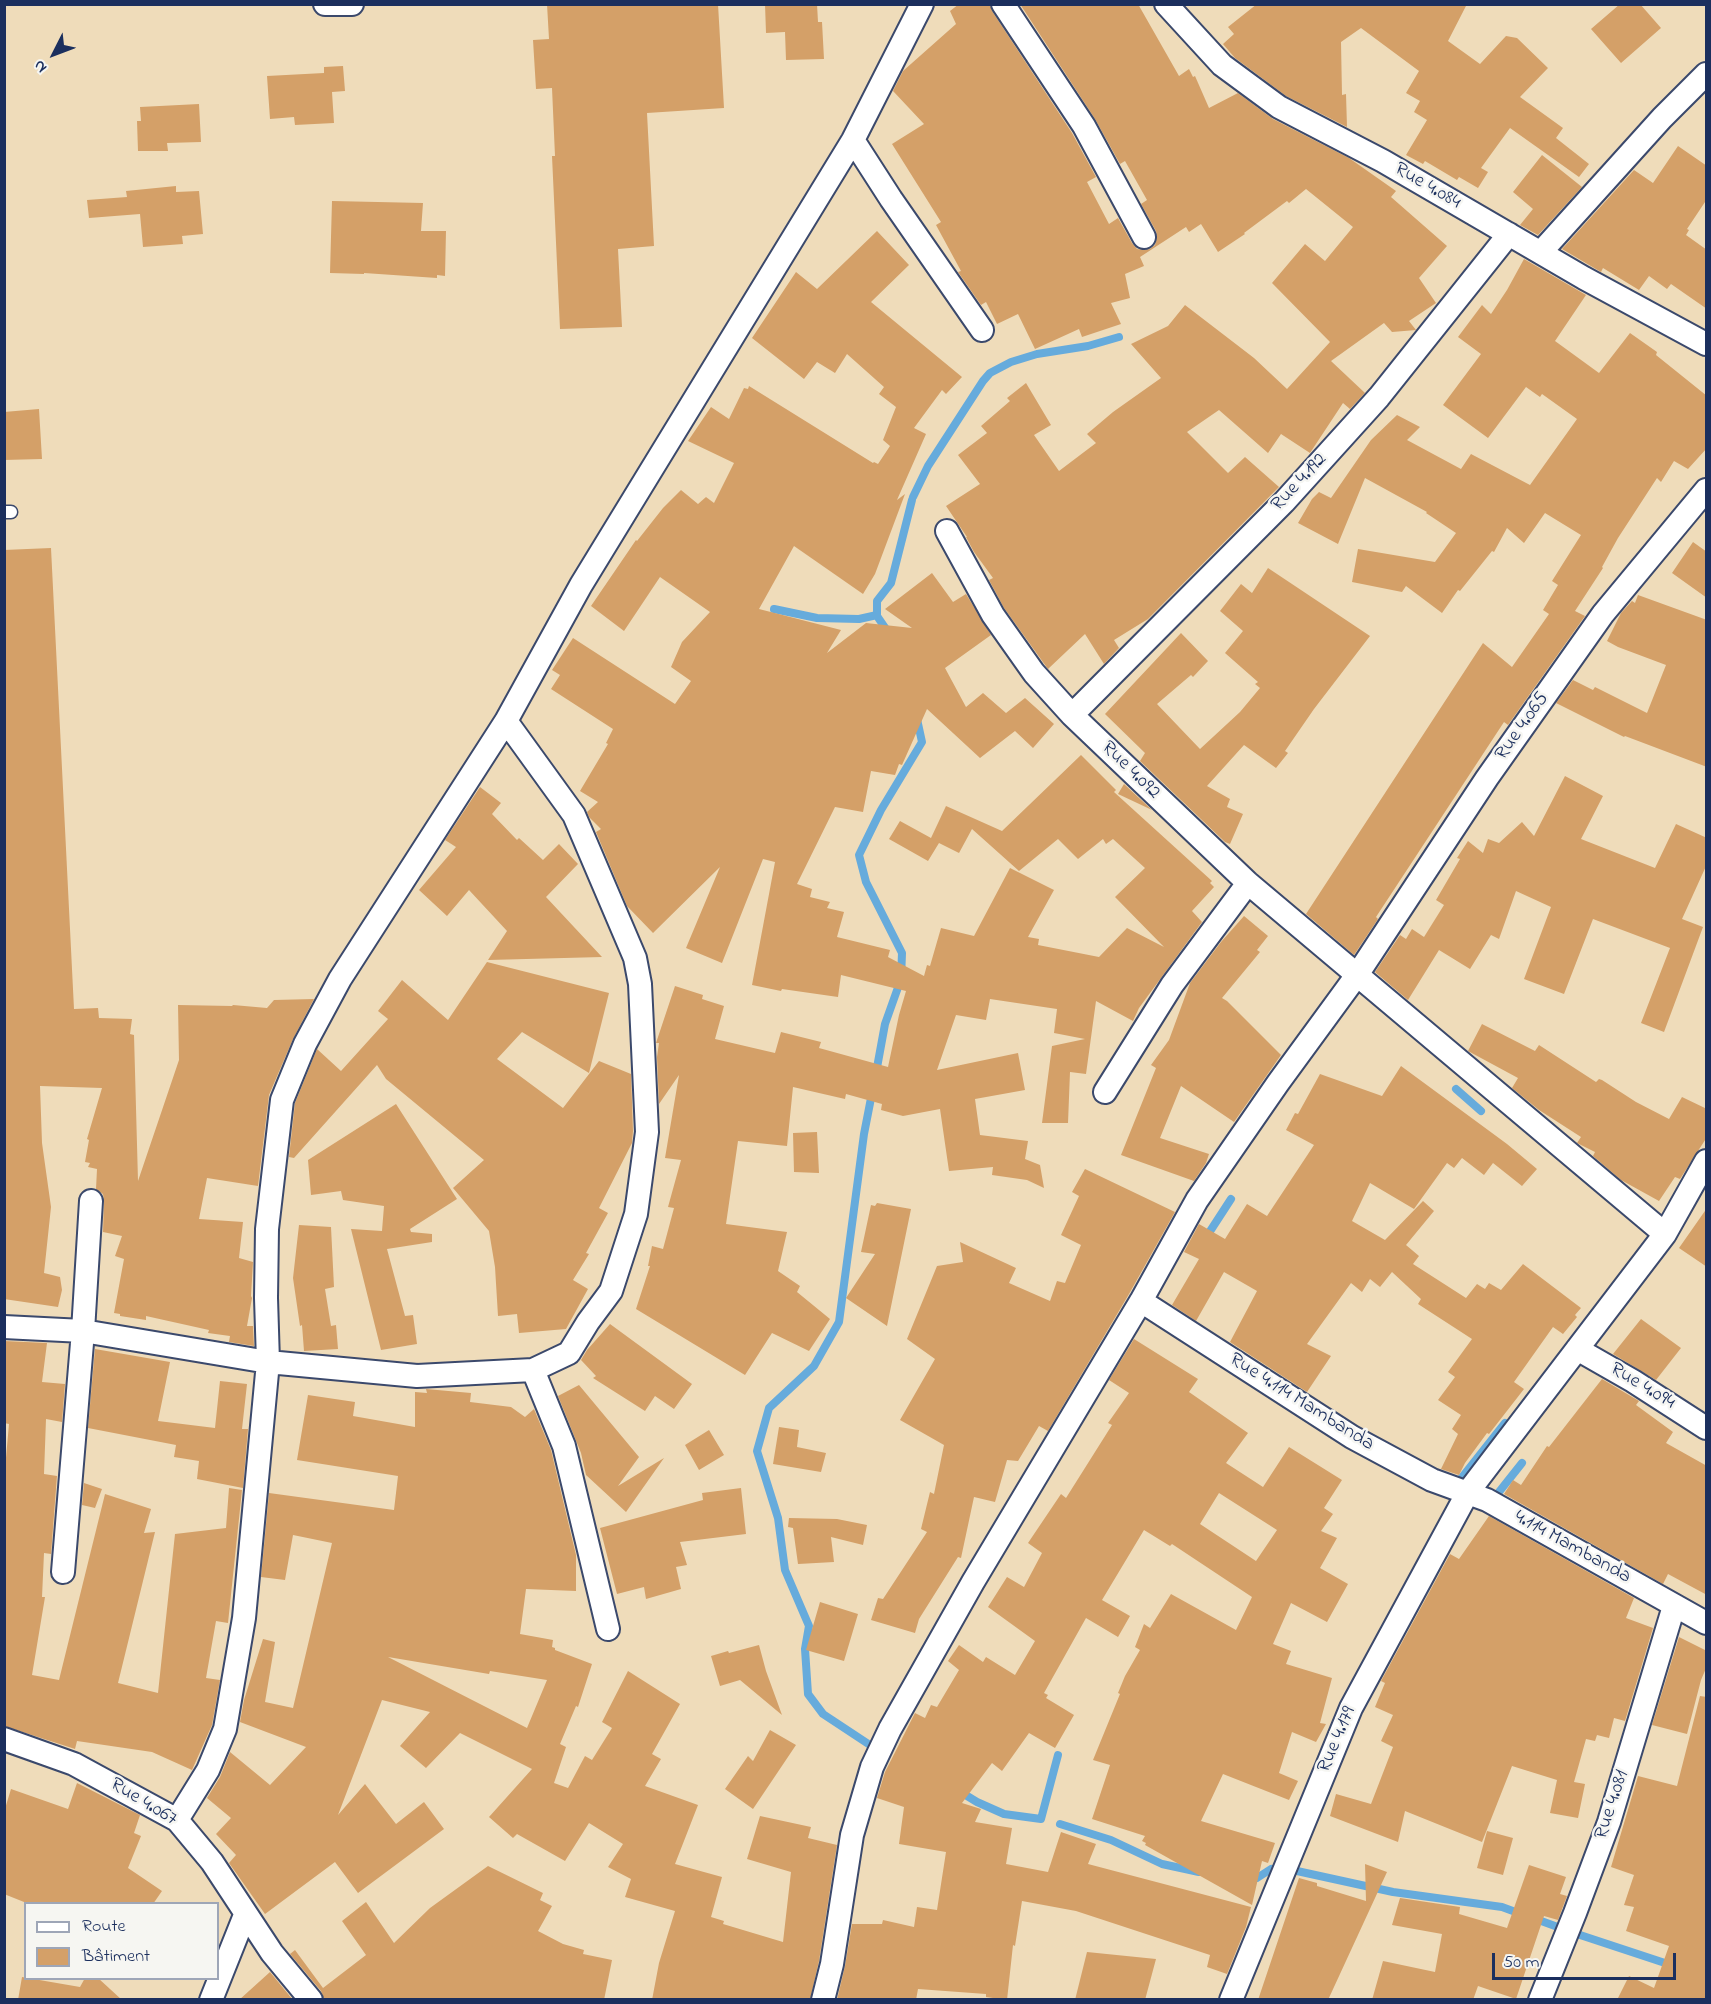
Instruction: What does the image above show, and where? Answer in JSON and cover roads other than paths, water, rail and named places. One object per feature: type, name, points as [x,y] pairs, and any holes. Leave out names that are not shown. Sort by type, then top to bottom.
[{"type":"street","points":[[325,4],[352,4]]},
{"type":"street","points":[[177,1820],[208,1770],[225,1729],[244,1618],[267,1362],[267,1228],[282,1100],[305,1044],[340,979],[506,722],[581,585],[853,140],[922,4]]},
{"type":"street","points":[[1002,4],[1084,126],[1144,237]]},
{"type":"street","name":"Rue 4.084","points":[[1166,4],[1222,65],[1279,107],[1383,161],[1584,278],[1707,344]]},
{"type":"street","points":[[1541,252],[1662,118],[1707,74]]},
{"type":"street","points":[[853,140],[982,330]]},
{"type":"street","name":"Rue 4.192","points":[[1072,715],[1284,501],[1379,397],[1509,234]]},
{"type":"street","name":"Rue 4.065","points":[[823,2000],[832,1964],[852,1835],[872,1767],[890,1729],[973,1582],[1142,1300],[1197,1200],[1357,975],[1487,778],[1603,614],[1707,490]]},
{"type":"street","name":"Rue 4.092","points":[[947,531],[993,615],[1034,673],[1072,715],[1248,883],[1665,1233]]},
{"type":"street","points":[[4,1327],[83,1331],[267,1362],[417,1376],[533,1370],[570,1353],[588,1322],[611,1291],[636,1214],[647,1132],[640,984],[635,958],[574,815],[506,722]]},
{"type":"street","points":[[1106,1092],[1172,985],[1248,883]]},
{"type":"street","name":"Rue 4.179","points":[[1232,2000],[1351,1708],[1468,1492],[1665,1233],[1707,1161]]},
{"type":"street","points":[[63,1572],[83,1331],[91,1201]]},
{"type":"street","name":"Rue 4.114 Mambanda","points":[[1142,1300],[1352,1437],[1432,1480],[1468,1492]]},
{"type":"street","name":"Rue 4.094","points":[[1577,1349],[1707,1428]]},
{"type":"street","points":[[533,1370],[564,1446],[608,1629]]},
{"type":"street","name":"4.114 Mambanda","points":[[1468,1492],[1487,1500],[1707,1623]]},
{"type":"street","name":"Rue 4.081","points":[[1540,2000],[1609,1822],[1674,1606]]},
{"type":"street","name":"Rue 4.067","points":[[4,1739],[74,1764],[177,1820],[212,1862],[272,1953],[311,2000]]},
{"type":"street","points":[[211,2000],[245,1915]]},
{"type":"waterway","points":[[913,497],[928,466],[990,373],[1011,362],[1037,354],[1088,346],[1119,337]]},
{"type":"waterway","points":[[888,632],[877,616],[877,601],[891,583],[912,500]]},
{"type":"waterway","points":[[774,609],[817,618],[859,619],[877,615]]},
{"type":"waterway","points":[[876,1073],[885,1024],[901,979],[902,953],[866,882],[859,855],[881,810],[922,742],[917,719]]},
{"type":"waterway","points":[[1456,1089],[1481,1111]]},
{"type":"waterway","points":[[872,1093],[864,1134],[839,1322],[814,1366],[769,1408],[757,1451],[778,1518],[785,1570],[809,1626],[805,1649],[808,1694],[823,1714],[876,1749]]},
{"type":"waterway","points":[[1205,1239],[1231,1199]]},
{"type":"waterway","points":[[1456,1485],[1505,1423]]},
{"type":"waterway","points":[[1498,1499],[1495,1497],[1522,1463]]},
{"type":"waterway","points":[[959,1791],[1004,1814],[1041,1819],[1058,1755]]},
{"type":"waterway","points":[[1060,1824],[1111,1840],[1162,1864],[1199,1872]]},
{"type":"waterway","points":[[1250,1879],[1257,1878],[1271,1869]]},
{"type":"waterway","points":[[1297,1871],[1393,1892],[1502,1907],[1521,1914]]},
{"type":"waterway","points":[[1533,1918],[1566,1930]]},
{"type":"waterway","points":[[1571,1932],[1671,1965]]}]
